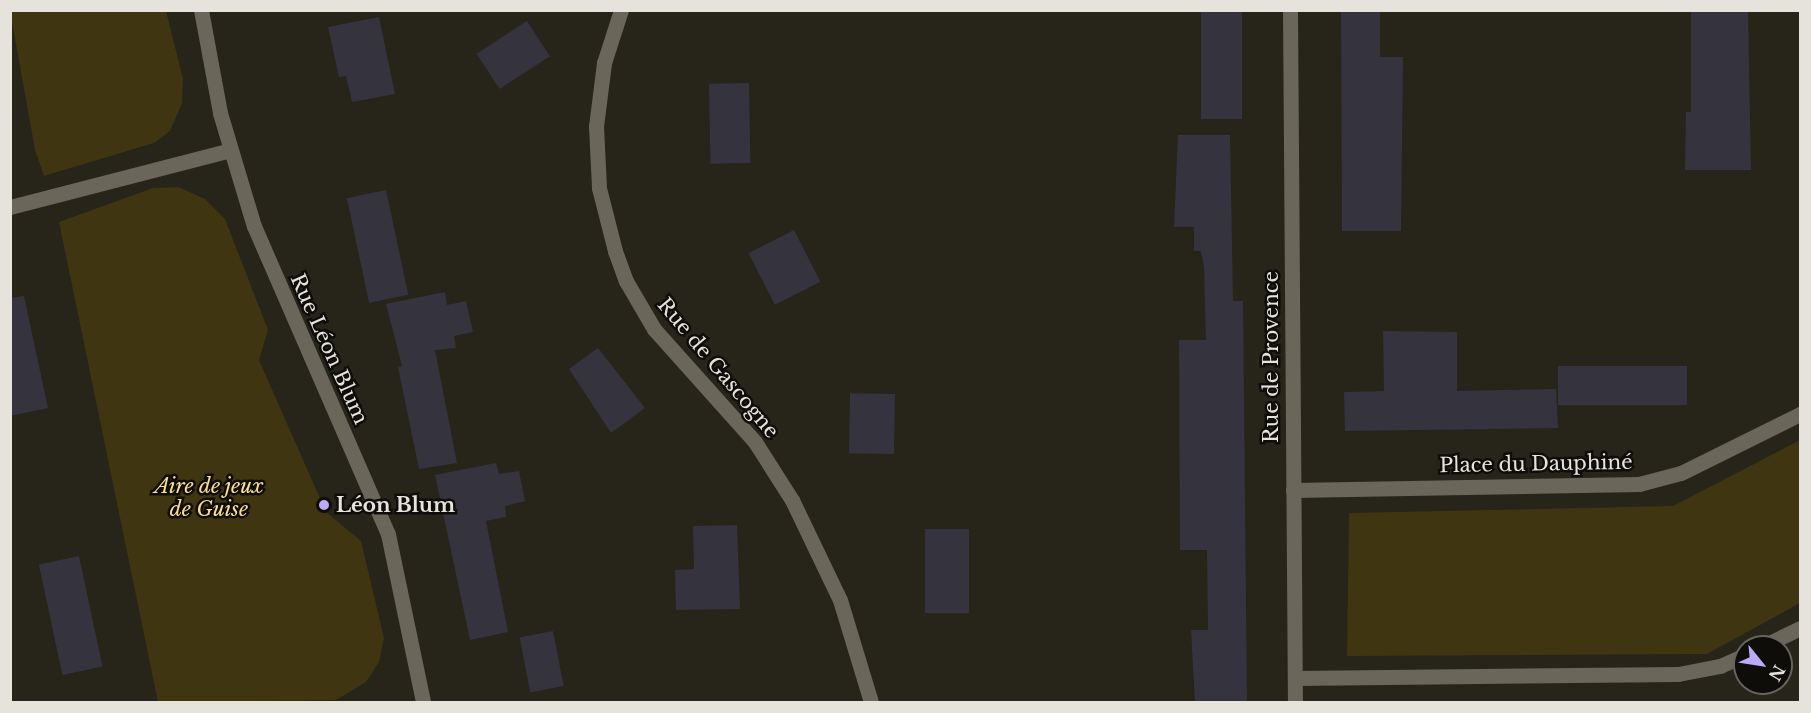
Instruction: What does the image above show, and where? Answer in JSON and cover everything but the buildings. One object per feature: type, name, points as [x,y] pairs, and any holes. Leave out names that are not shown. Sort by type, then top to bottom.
[{"type":"street","name":"Rue Léon Blum","points":[[201,10],[230,150],[274,276],[387,534],[420,702]]},
{"type":"street","name":"Rue de Gascogne","points":[[621,10],[604,63],[596,126],[599,188],[615,251],[634,298],[654,329],[755,442],[781,481],[840,600],[871,702]]},
{"type":"street","name":"Rue de Provence","points":[[1290,10],[1295,702]]},
{"type":"street","points":[[10,207],[230,150]]},
{"type":"street","name":"Place du Dauphiné","points":[[1293,490],[1639,484],[1682,472],[1800,414]]},
{"type":"street","points":[[1784,635],[1800,627]]},
{"type":"street","points":[[1295,678],[1678,674],[1720,666],[1733,660]]},
{"type":"green space","points":[[10,11],[166,11],[183,79],[182,103],[170,131],[154,143],[44,176],[35,150]]},
{"type":"green space","name":"Aire de jeux de Guise","points":[[178,187],[205,199],[225,219],[268,330],[259,360],[326,512],[361,541],[384,638],[379,662],[366,682],[336,700],[158,702],[59,222],[153,188]]},
{"type":"green space","points":[[1800,440],[1800,603],[1742,635],[1733,635],[1733,640],[1707,654],[1347,656],[1349,513],[1673,506]]},
{"type":"place","name":"Léon Blum","points":[[324,505]]}]
